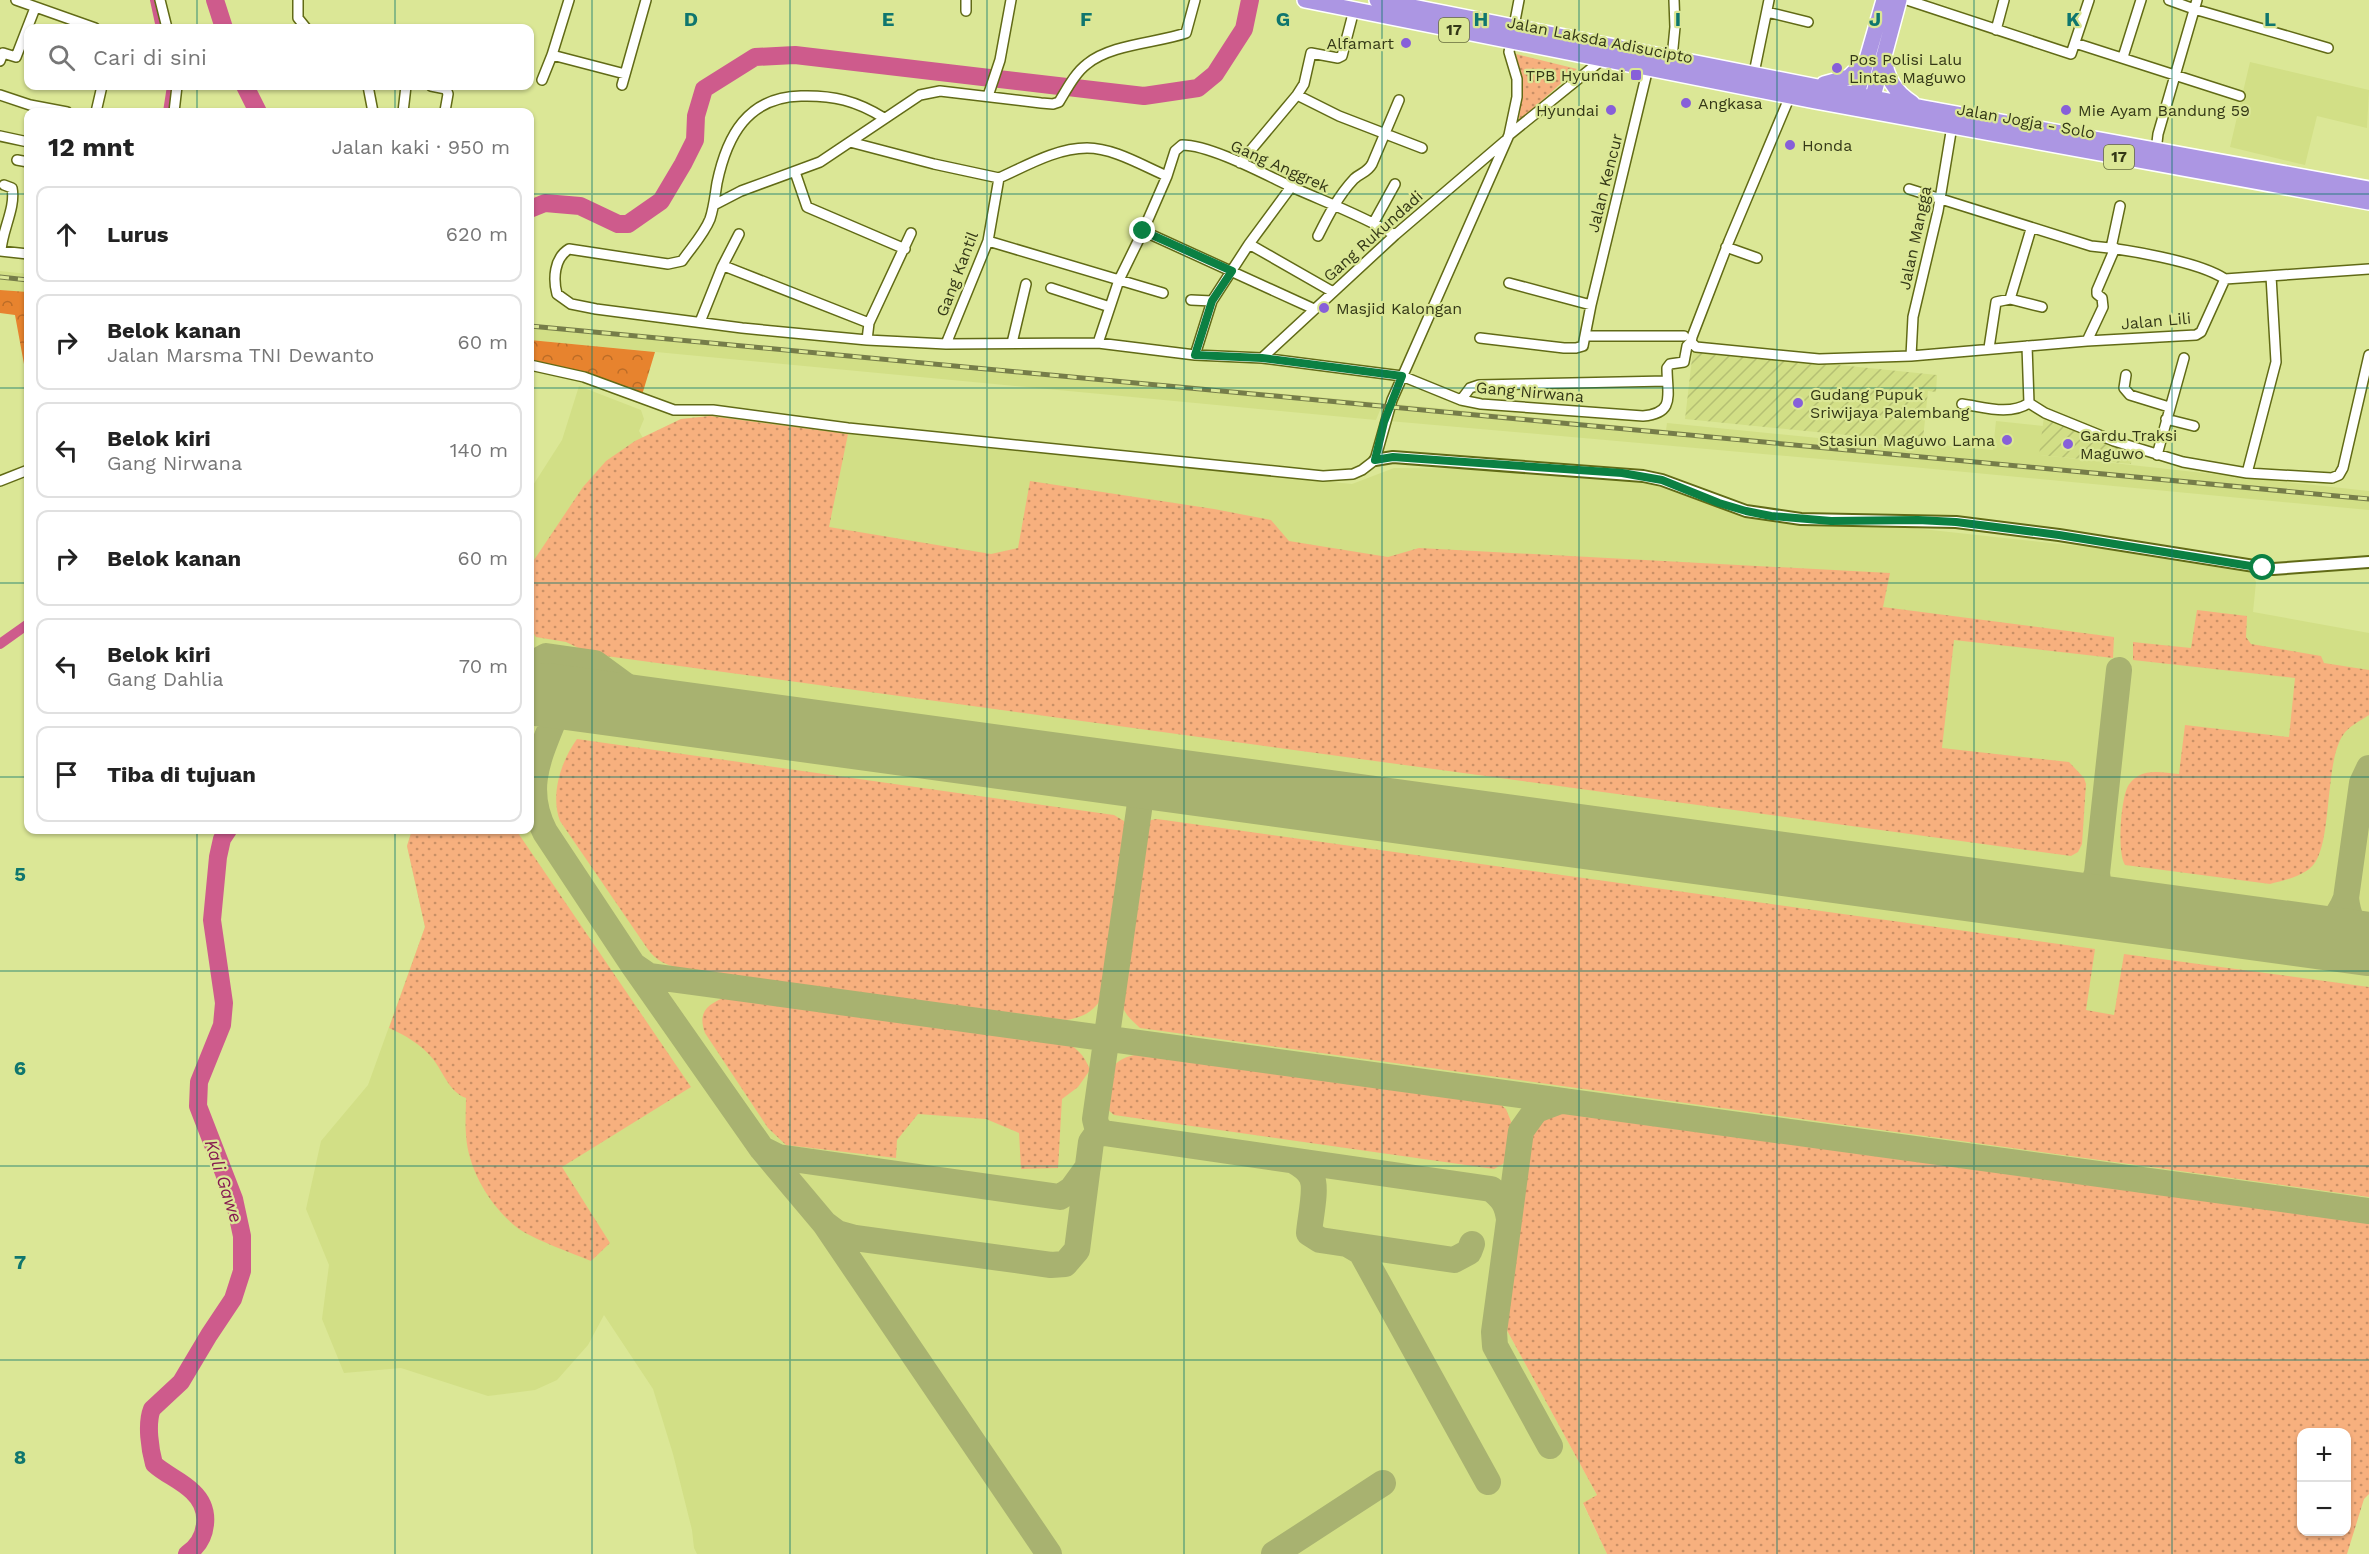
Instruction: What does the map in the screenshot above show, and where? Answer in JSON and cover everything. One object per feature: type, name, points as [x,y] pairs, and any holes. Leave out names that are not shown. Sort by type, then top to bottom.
[{"type":"highway","name":"Jalan Laksda Adisucipto","points":[[1305,0],[1604,51],[1672,58],[1818,85],[1863,102]]},
{"type":"highway","name":"Jalan Laksda Adisucipto","points":[[1377,0],[1512,34]]},
{"type":"highway","points":[[1863,102],[1868,55],[1884,0]]},
{"type":"highway","points":[[1863,102],[1884,54],[1899,0]]},
{"type":"highway","name":"Jalan Laksda Adisucipto","points":[[1604,51],[1648,68],[1790,96],[1863,102]]},
{"type":"highway","points":[[1884,54],[1891,83],[1903,97],[1919,106]]},
{"type":"highway","points":[[1818,85],[1840,81],[1849,76],[1863,64],[1868,55]]},
{"type":"highway","name":"Jalan Jogja - Solo","points":[[1863,102],[1919,106],[2369,189]]},
{"type":"highway","name":"Jalan Jogja - Solo","points":[[1863,102],[1952,126],[2369,202]]},
{"type":"street","points":[[16,0],[83,24]]},
{"type":"street","points":[[160,0],[166,24]]},
{"type":"street","points":[[298,0],[298,18],[303,24]]},
{"type":"street","points":[[542,80],[569,0]]},
{"type":"street","points":[[622,85],[646,0]]},
{"type":"street","points":[[966,0],[966,11]]},
{"type":"street","points":[[988,96],[1000,60],[1011,0]]},
{"type":"street","points":[[714,205],[741,191],[820,162],[920,95],[940,91],[1053,104],[1059,102],[1072,81],[1087,64],[1099,57],[1117,50],[1186,33],[1195,0]]},
{"type":"street","points":[[1375,460],[1384,422],[1402,376],[1508,137],[1517,97],[1517,79],[1509,57],[1519,0]]},
{"type":"street","points":[[1672,58],[1675,27],[1674,0]]},
{"type":"street","points":[[1754,73],[1769,0]]},
{"type":"street","points":[[1907,0],[2072,54],[2089,0]]},
{"type":"street","points":[[1996,30],[2004,0]]},
{"type":"street","points":[[2123,57],[2141,0]]},
{"type":"street","points":[[2169,0],[2196,5],[2328,48]]},
{"type":"street","points":[[2156,151],[2158,134],[2196,5]]},
{"type":"street","points":[[29,24],[35,8]]},
{"type":"street","points":[[1240,163],[1298,95],[1304,84],[1311,53],[1338,58],[1342,56],[1354,10]]},
{"type":"street","points":[[1767,12],[1808,22]]},
{"type":"street","points":[[0,62],[3,53],[16,57],[24,36]]},
{"type":"street","points":[[2075,43],[2240,96]]},
{"type":"street","name":"Gang Rukundadi","points":[[1262,358],[1395,235],[1604,51]]},
{"type":"street","points":[[552,55],[625,74]]},
{"type":"street","name":"Jalan Kencur","points":[[1586,336],[1591,305],[1648,68]]},
{"type":"street","points":[[97,108],[101,90]]},
{"type":"street","points":[[174,108],[177,90]]},
{"type":"street","points":[[369,90],[372,108]]},
{"type":"street","points":[[403,108],[406,90]]},
{"type":"street","points":[[446,90],[446,108]]},
{"type":"street","points":[[0,95],[46,108]]},
{"type":"street","points":[[714,205],[722,164],[733,137],[750,112],[761,105],[789,96],[822,95],[849,99],[884,118]]},
{"type":"street","points":[[1298,95],[1339,116],[1422,148]]},
{"type":"street","points":[[1461,400],[1470,388],[1479,385],[1667,381],[1668,366],[1684,362],[1687,346],[1726,247],[1790,96]]},
{"type":"street","points":[[1318,236],[1333,206],[1357,176],[1369,170],[1399,100]]},
{"type":"street","name":"Jalan Mangga","points":[[1911,356],[1913,317],[1939,200],[1952,126]]},
{"type":"street","points":[[0,136],[24,141]]},
{"type":"street","points":[[850,142],[999,178],[1047,157],[1088,148],[1106,151],[1167,176],[1119,280],[1098,343]]},
{"type":"street","name":"Gang Anggrek","points":[[1167,176],[1175,151],[1182,145],[1191,145],[1240,163],[1333,206],[1374,222],[1395,235]]},
{"type":"street","points":[[16,160],[24,161]]},
{"type":"street","points":[[795,172],[807,207],[905,249]]},
{"type":"street","name":"Gang Kantil","points":[[946,344],[988,240],[999,178]]},
{"type":"street","points":[[1374,222],[1395,184]]},
{"type":"street","points":[[4,185],[14,190],[11,210],[3,232],[1,251],[24,254]]},
{"type":"street","points":[[1195,355],[1212,301],[1249,244],[1291,187]]},
{"type":"street","points":[[1909,189],[2031,229],[2091,246],[2113,248],[2213,271],[2225,279],[2369,268]]},
{"type":"street","name":"Gang Nirwana","points":[[714,205],[710,220],[682,261],[668,264],[569,249],[558,262],[554,282],[556,294],[571,304],[742,328],[867,340],[946,344],[1098,343],[1195,355],[1262,358],[1402,376],[1461,400],[1521,408],[1655,415],[1662,412],[1668,402],[1667,381]]},
{"type":"street","points":[[2087,341],[2103,308],[2102,298],[2097,291],[2113,248],[2120,206]]},
{"type":"street","points":[[2010,299],[2031,229]]},
{"type":"street","points":[[1143,231],[1314,309]]},
{"type":"street","points":[[867,340],[869,323],[911,233]]},
{"type":"street","points":[[699,322],[740,234]]},
{"type":"street","points":[[988,240],[1163,293]]},
{"type":"street","points":[[1249,244],[1333,292]]},
{"type":"street","points":[[1726,247],[1757,258]]},
{"type":"street","points":[[724,266],[869,323]]},
{"type":"street","points":[[2247,473],[2276,362],[2271,276]]},
{"type":"street","name":"Jalan Lili","points":[[1586,336],[1690,342],[1819,358],[1911,356],[1989,348],[2196,335],[2201,332],[2225,279]]},
{"type":"street","points":[[1509,283],[1591,305]]},
{"type":"street","points":[[1012,343],[1026,284]]},
{"type":"street","points":[[1051,288],[1110,307]]},
{"type":"street","points":[[1989,348],[1996,302],[2010,299],[2042,307]]},
{"type":"street","points":[[1191,300],[1212,301]]},
{"type":"street","points":[[1480,338],[1576,348],[1583,346],[1586,336]]},
{"type":"street","points":[[2027,346],[2029,403]]},
{"type":"street","points":[[2029,403],[2038,410],[2114,441],[2157,455],[2247,473],[2332,478],[2340,474],[2369,354]]},
{"type":"street","points":[[2157,455],[2184,358]]},
{"type":"street","points":[[534,366],[584,377],[674,410],[713,410],[848,428],[1323,476],[1353,474],[1375,460],[1393,457],[1622,473],[1662,480],[1719,503],[1771,516],[1831,521],[1956,522],[2059,535],[2273,569],[2369,562]]},
{"type":"street","points":[[2126,375],[2124,388],[2130,395],[2169,407]]},
{"type":"street","points":[[1962,404],[2010,410],[2021,408],[2029,403]]},
{"type":"street","points":[[2166,419],[2194,426]]},
{"type":"street","points":[[0,481],[24,472]]},
{"type":"shaded area","points":[[1516,54],[1577,69],[1519,121],[1521,76]]},
{"type":"shaded area","points":[[2250,62],[2369,90],[2367,128],[2317,116],[2305,165],[2230,147]]},
{"type":"shaded area","points":[[0,271],[24,274],[24,292],[0,290]]},
{"type":"shaded area","points":[[534,324],[1383,403],[1376,420],[534,340]]},
{"type":"shaded area","points":[[1693,350],[1937,375],[1936,392],[1928,391],[1923,439],[1903,437],[1901,444],[1867,437],[1685,419]]},
{"type":"shaded area","points":[[579,386],[641,410],[644,419],[639,431],[643,438],[681,419],[710,416],[848,434],[1352,484],[1394,468],[1503,469],[1599,476],[1651,484],[1752,519],[1837,526],[1876,524],[2097,548],[2252,573],[2256,582],[2253,612],[2369,633],[2369,1277],[1504,1325],[1597,1495],[1583,1504],[1607,1554],[697,1554],[673,1454],[653,1389],[604,1315],[588,1345],[557,1380],[535,1390],[488,1396],[401,1368],[344,1373],[322,1319],[329,1265],[306,1209],[321,1141],[368,1085],[425,927],[407,846],[411,834],[534,834],[534,484],[562,440]]},
{"type":"shaded area","points":[[1395,404],[1666,430],[1667,423],[1908,447],[1901,444],[1902,437],[1942,445],[1993,450],[1996,421],[2043,426],[2040,455],[2369,491],[2369,510],[1389,421]]},
{"type":"shaded area","points":[[710,416],[848,434],[829,527],[991,554],[1018,548],[1030,481],[1271,520],[1289,541],[1388,557],[1419,548],[1890,573],[1883,607],[2114,637],[2113,658],[1954,640],[1942,748],[2069,762],[2084,778],[2086,784],[2082,844],[2078,852],[2071,856],[591,654],[566,642],[536,637],[534,634],[534,560],[583,487],[606,461],[635,441],[681,419]]},
{"type":"shaded area","points":[[2044,416],[2132,451],[2131,464],[2039,455]]},
{"type":"shaded area","points":[[2197,610],[2247,616],[2246,637],[2251,644],[2321,656],[2324,663],[2369,670],[2369,715],[2345,732],[2337,749],[2322,845],[2317,860],[2309,869],[2290,878],[2270,884],[2125,865],[2120,840],[2121,817],[2128,786],[2138,776],[2148,773],[2179,774],[2185,725],[2289,737],[2295,678],[2133,660],[2133,642],[2191,648]]},
{"type":"shaded area","points":[[577,739],[1114,815],[1124,821],[1127,833],[1102,998],[1087,1014],[1066,1020],[682,969],[662,962],[647,948],[560,821],[556,800],[559,778],[566,757]]},
{"type":"shaded area","points":[[1157,819],[2095,949],[2086,1010],[2114,1015],[2124,954],[2369,987],[2369,1197],[1140,1028],[1125,1012],[1121,991],[1145,826],[1151,820]]},
{"type":"shaded area","points":[[411,834],[519,834],[691,1087],[562,1167],[610,1243],[591,1261],[526,1233],[499,1210],[476,1175],[471,1162],[466,1135],[466,1098],[451,1087],[433,1059],[423,1049],[407,1037],[389,1028],[425,927],[407,846]]},
{"type":"shaded area","points":[[728,996],[1061,1040],[1082,1055],[1090,1070],[1078,1087],[1062,1099],[1058,1168],[1021,1169],[1019,1133],[986,1119],[918,1114],[897,1140],[896,1158],[786,1145],[768,1128],[705,1033],[702,1019],[706,1009]]},
{"type":"shaded area","points":[[1151,1053],[1495,1100],[1506,1109],[1512,1124],[1507,1157],[1503,1164],[1494,1169],[1114,1115],[1105,1107],[1107,1084],[1113,1067],[1126,1057]]},
{"type":"shaded area","points":[[1564,1110],[2369,1221],[2369,1494],[2364,1499],[2347,1554],[1607,1554],[1583,1503],[1597,1495],[1504,1325],[1517,1252],[1532,1126],[1550,1112]]},
{"type":"green space","points":[[0,290],[24,292],[24,364],[15,315],[0,313]]},
{"type":"green space","points":[[534,340],[655,352],[642,395],[581,371],[534,362]]},
{"type":"waterway","points":[[155,0],[160,24]]},
{"type":"waterway","points":[[215,0],[223,24]]},
{"type":"waterway","points":[[534,207],[545,203],[580,206],[618,224],[628,224],[661,201],[683,164],[695,140],[696,116],[704,89],[755,57],[795,55],[1144,96],[1198,88],[1215,74],[1244,29],[1250,0]]},
{"type":"waterway","points":[[169,108],[171,90]]},
{"type":"waterway","points":[[247,90],[256,108]]},
{"type":"waterway","points":[[0,644],[24,627]]},
{"type":"waterway","name":"Kali Gawe","points":[[187,1554],[194,1548],[203,1533],[205,1524],[203,1507],[193,1492],[154,1464],[149,1422],[152,1409],[181,1382],[233,1299],[242,1271],[242,1236],[234,1199],[198,1106],[199,1082],[222,1025],[224,1003],[212,920],[218,857],[225,834]]},
{"type":"taxiway","points":[[534,664],[546,656],[595,663],[659,710]]},
{"type":"taxiway","points":[[2119,670],[2097,873],[2102,895],[2108,903],[2119,910]]},
{"type":"taxiway","points":[[534,710],[536,713],[555,717],[585,700]]},
{"type":"taxiway","points":[[555,717],[535,774],[535,802],[538,817],[545,832],[633,965],[762,1149],[825,1224],[1049,1554]]},
{"type":"taxiway","points":[[2369,768],[2362,783],[2346,898],[2352,921],[2369,938]]},
{"type":"taxiway","points":[[1119,774],[1133,786],[1140,803]]},
{"type":"taxiway","points":[[1104,1133],[1097,1127],[1095,1119],[1140,803],[1147,791],[1164,780]]},
{"type":"taxiway","points":[[2066,903],[2080,900],[2088,894],[2097,873]]},
{"type":"taxiway","points":[[2297,934],[2314,931],[2328,924],[2338,913],[2346,898]]},
{"type":"taxiway","points":[[633,965],[649,976],[2369,1211]]},
{"type":"taxiway","points":[[1550,1446],[1495,1346],[1494,1332],[1521,1131],[1536,1110],[1560,1101]]},
{"type":"taxiway","points":[[825,1224],[837,1233],[855,1238],[1051,1265],[1065,1264],[1077,1250],[1091,1142],[1096,1135],[1104,1133],[1491,1189],[1504,1202],[1509,1219]]},
{"type":"taxiway","points":[[762,1149],[778,1157],[1060,1197],[1072,1189],[1088,1167]]},
{"type":"taxiway","points":[[1294,1161],[1307,1170],[1312,1178],[1314,1197],[1309,1233],[1320,1240],[1454,1260],[1469,1252],[1472,1244]]},
{"type":"taxiway","points":[[1349,1245],[1361,1252],[1488,1482]]},
{"type":"taxiway","points":[[1274,1554],[1383,1483]]},
{"type":"runway","points":[[546,695],[2369,944]]},
{"type":"railway","points":[[0,277],[24,280]]},
{"type":"railway","points":[[534,326],[2369,499]]},
{"type":"place","name":"Alfamart","points":[[1406,43]]},
{"type":"place","name":"Pos Polisi Lalu Lintas Maguwo","points":[[1837,68]]},
{"type":"place","name":"TPB Hyundai","points":[[1636,75]]},
{"type":"place","name":"Angkasa","points":[[1686,103]]},
{"type":"place","name":"Hyundai","points":[[1611,110]]},
{"type":"place","name":"Mie Ayam Bandung 59","points":[[2066,110]]},
{"type":"place","name":"Honda","points":[[1790,145]]},
{"type":"place","name":"Masjid Kalongan","points":[[1324,308]]},
{"type":"place","name":"Gudang Pupuk Sriwijaya Palembang","points":[[1798,403]]},
{"type":"place","name":"Stasiun Maguwo Lama","points":[[2007,440]]},
{"type":"place","name":"Gardu Traksi Maguwo","points":[[2068,444]]},
{"type":"route","points":[[1143,231],[1232,271],[1212,301],[1195,355],[1262,358],[1402,376],[1384,422],[1375,460],[1393,457],[1622,473],[1662,480],[1719,503],[1771,516],[1831,521],[1936,520],[1956,522],[2059,535],[2263,568]]}]
